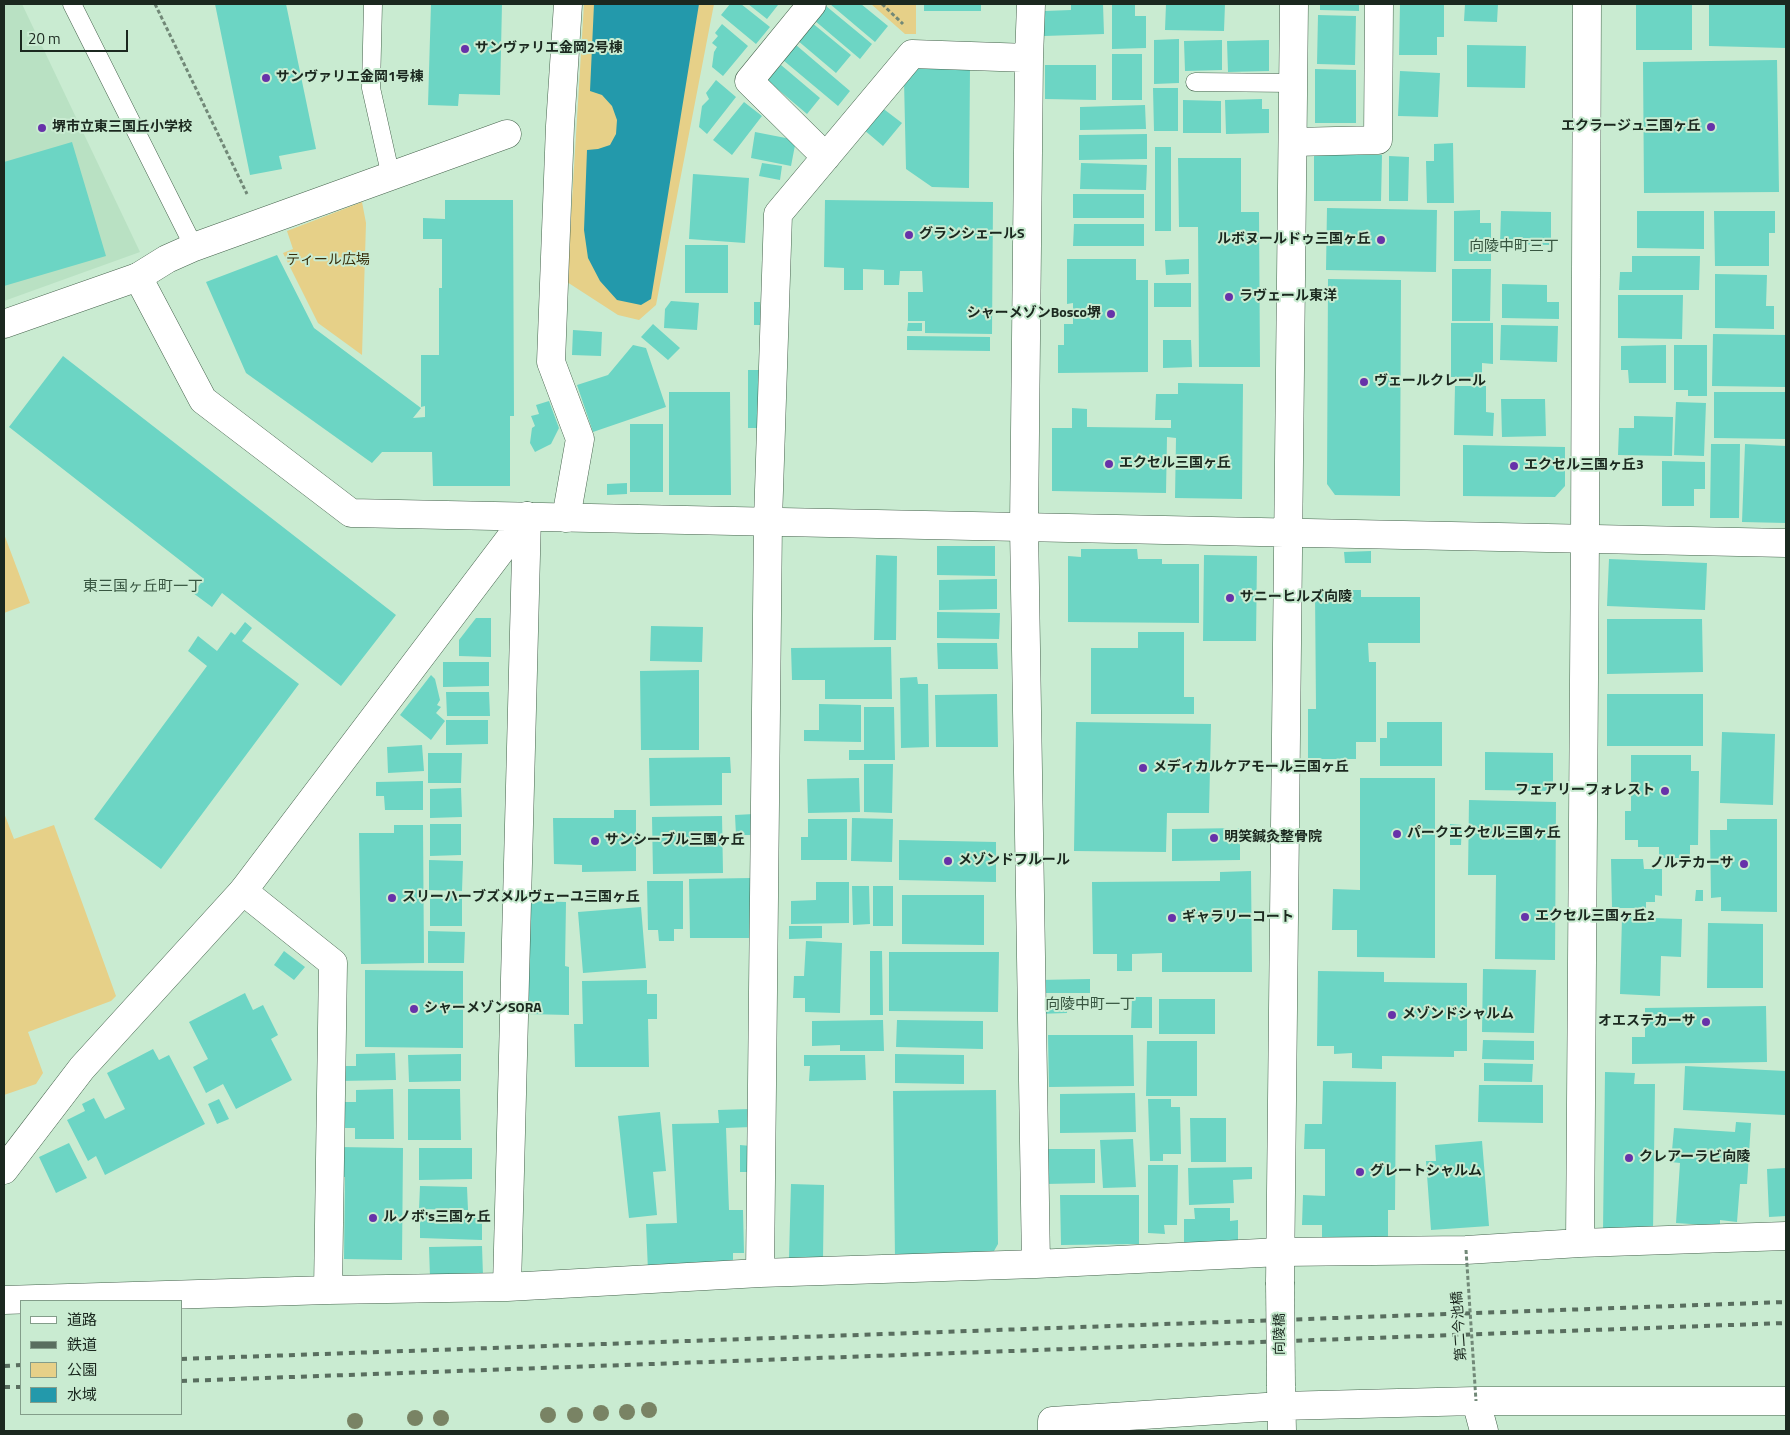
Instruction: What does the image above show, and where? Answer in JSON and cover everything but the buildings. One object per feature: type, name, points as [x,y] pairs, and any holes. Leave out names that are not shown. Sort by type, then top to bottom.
[{"type":"street","points":[[566,518],[580,439],[551,362],[560,126],[568,4]]},
{"type":"street","points":[[812,4],[749,81],[826,157]]},
{"type":"street","points":[[1031,4],[1028,58],[1024,526],[1036,1264]]},
{"type":"street","name":"向陵橋","points":[[1281,1408],[1280,1282],[1294,4]]},
{"type":"street","points":[[1293,142],[1378,140],[1379,4]]},
{"type":"street","points":[[1580,1243],[1587,4]]},
{"type":"street","points":[[760,1274],[768,521],[778,214],[912,54],[1028,58]]},
{"type":"street","points":[[4,324],[138,277],[167,259],[194,247],[507,134]]},
{"type":"street","points":[[138,277],[203,400],[351,513],[1786,543]]},
{"type":"street","points":[[4,1170],[82,1068],[243,891],[527,516]]},
{"type":"street","points":[[507,1287],[527,516]]},
{"type":"street","points":[[243,891],[333,963],[328,1290]]},
{"type":"street","points":[[4,1300],[328,1290],[507,1287],[760,1274],[1036,1264],[1281,1252],[1466,1250],[1580,1243],[1786,1236]]},
{"type":"street","points":[[1476,1401],[1484,1431]]},
{"type":"street","points":[[1052,1431],[1052,1420],[1281,1408],[1476,1401],[1786,1401]]},
{"type":"lane","points":[[72,4],[194,247]]},
{"type":"lane","points":[[373,4],[371,88],[391,177]]},
{"type":"lane","points":[[1195,82],[1293,83]]},
{"type":"path","points":[[155,4],[261,223]]},
{"type":"path","points":[[882,4],[908,28]]},
{"type":"path","name":"第二今池橋","points":[[1466,1250],[1476,1401]]},
{"type":"shaded area","name":"堺市立東三国丘小学校","points":[[4,4],[22,4],[140,252],[4,301]]},
{"type":"green space","points":[[584,4],[714,4],[656,305],[639,320],[618,315],[567,282]]},
{"type":"green space","points":[[871,4],[916,4],[916,34],[905,34]]},
{"type":"green space","name":"ティール広場","points":[[362,202],[366,223],[362,355],[318,323],[283,253],[293,249],[287,231]]},
{"type":"green space","points":[[4,534],[30,603],[4,613]]},
{"type":"green space","points":[[4,813],[14,839],[54,825],[116,996],[111,1001],[28,1032],[43,1073],[36,1084],[4,1095]]},
{"type":"water","points":[[594,4],[699,4],[651,299],[641,305],[617,300],[600,281],[588,258],[584,230],[587,150],[610,145],[616,134],[617,120],[612,106],[602,95],[590,91]]},
{"type":"railway","points":[[182,1359],[1786,1302]]},
{"type":"railway","points":[[182,1381],[1786,1323]]},
{"type":"railway","points":[[4,1366],[20,1365]]},
{"type":"railway","points":[[4,1387],[20,1387]]},
{"type":"place","name":"サンヴァリエ金岡2号棟","points":[[465,49]]},
{"type":"place","name":"サンヴァリエ金岡1号棟","points":[[266,78]]},
{"type":"place","name":"エクラージュ三国ヶ丘","points":[[1711,127]]},
{"type":"place","name":"堺市立東三国丘小学校","points":[[42,128]]},
{"type":"place","name":"グランシェールS","points":[[909,235]]},
{"type":"place","name":"ルボヌールドゥ三国ヶ丘","points":[[1381,240]]},
{"type":"place","name":"ラヴェール東洋","points":[[1229,297]]},
{"type":"place","name":"シャーメゾンBosco堺","points":[[1111,314]]},
{"type":"place","name":"ヴェールクレール","points":[[1364,382]]},
{"type":"place","name":"エクセル三国ヶ丘","points":[[1109,464]]},
{"type":"place","name":"エクセル三国ヶ丘3","points":[[1514,466]]},
{"type":"place","name":"サニーヒルズ向陵","points":[[1230,598]]},
{"type":"place","name":"メディカルケアモール三国ヶ丘","points":[[1143,768]]},
{"type":"place","name":"フェアリーフォレスト","points":[[1665,791]]},
{"type":"place","name":"パークエクセル三国ヶ丘","points":[[1397,834]]},
{"type":"place","name":"明笑鍼灸整骨院","points":[[1214,838]]},
{"type":"place","name":"サンシーブル三国ヶ丘","points":[[595,841]]},
{"type":"place","name":"メゾンドフルール","points":[[948,861]]},
{"type":"place","name":"ノルテカーサ","points":[[1744,864]]},
{"type":"place","name":"スリーハーブズメルヴェーユ三国ヶ丘","points":[[392,898]]},
{"type":"place","name":"エクセル三国ヶ丘2","points":[[1525,917]]},
{"type":"place","name":"ギャラリーコート","points":[[1172,918]]},
{"type":"place","name":"シャーメゾンSORA","points":[[414,1009]]},
{"type":"place","name":"メゾンドシャルム","points":[[1392,1015]]},
{"type":"place","name":"オエステカーサ","points":[[1706,1022]]},
{"type":"place","name":"クレアーラビ向陵","points":[[1629,1158]]},
{"type":"place","name":"グレートシャルム","points":[[1360,1172]]},
{"type":"place","name":"ルノボ's三国ヶ丘","points":[[373,1218]]},
{"type":"district","name":"向陵中町三丁","points":[[1514,247]]},
{"type":"district","name":"東三国ヶ丘町一丁","points":[[143,587]]},
{"type":"district","name":"向陵中町一丁","points":[[1090,1005]]}]
